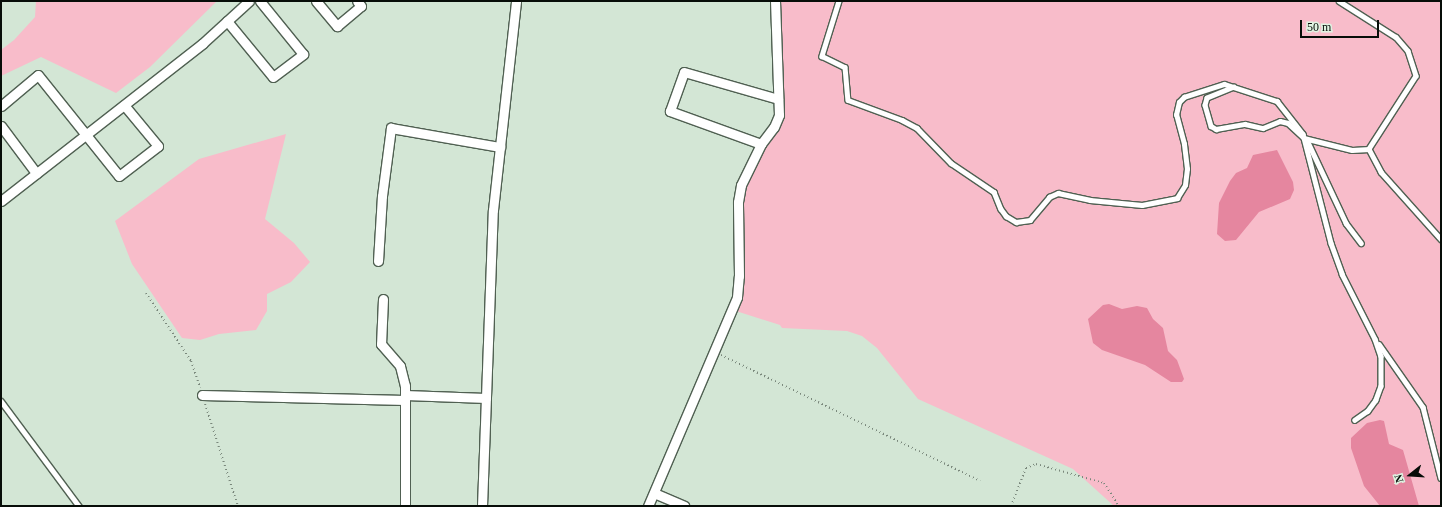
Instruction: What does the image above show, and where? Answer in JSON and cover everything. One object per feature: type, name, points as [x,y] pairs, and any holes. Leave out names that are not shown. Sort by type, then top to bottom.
[{"type":"street","points":[[1,201],[203,43],[249,1]]},
{"type":"street","points":[[227,21],[274,77],[303,54],[260,1]]},
{"type":"street","points":[[316,1],[337,26],[361,6],[357,1]]},
{"type":"street","points":[[482,506],[493,210],[516,1]]},
{"type":"street","points":[[648,506],[737,297],[740,276],[738,202],[741,185],[761,144],[774,127],[779,115],[775,1]]},
{"type":"street","points":[[761,144],[670,111],[684,72],[778,100]]},
{"type":"street","points":[[1,106],[38,75],[119,176],[158,146],[124,105]]},
{"type":"street","points":[[1,126],[36,173]]},
{"type":"street","points":[[378,261],[382,196],[391,128],[500,147]]},
{"type":"street","points":[[382,299],[381,344],[400,366],[405,397],[405,506]]},
{"type":"street","points":[[202,395],[486,398]]},
{"type":"street","points":[[654,493],[684,506]]},
{"type":"lane","points":[[839,1],[822,56],[845,67],[848,100],[902,120],[917,128],[951,163],[994,192],[1001,209],[1006,216],[1016,222],[1030,220],[1049,197],[1058,193],[1090,200],[1142,206],[1177,198],[1185,185],[1187,169],[1184,144],[1176,115],[1179,102],[1184,97],[1216,85],[1224,84],[1277,101],[1285,108],[1305,138],[1346,223],[1361,243]]},
{"type":"lane","points":[[1339,1],[1396,37],[1408,51],[1416,76],[1369,149]]},
{"type":"lane","points":[[1235,87],[1207,98],[1205,105],[1211,126],[1216,129],[1245,124],[1263,128],[1280,121],[1288,123],[1305,138],[1352,150],[1369,149]]},
{"type":"lane","points":[[1305,138],[1333,249],[1342,274],[1375,339],[1422,407],[1441,478]]},
{"type":"lane","points":[[1369,149],[1381,172],[1441,239]]},
{"type":"lane","points":[[1355,420],[1368,411],[1376,400],[1381,386],[1382,370],[1375,339]]},
{"type":"lane","points":[[1,400],[79,506]]},
{"type":"path","points":[[714,352],[980,481]]},
{"type":"path","points":[[1011,506],[1026,468],[1036,464],[1104,483],[1119,506]]},
{"type":"shaded area","points":[[36,1],[217,1],[150,67],[116,93],[41,57],[1,76],[1,50],[14,40],[35,17]]},
{"type":"shaded area","points":[[779,1],[1441,1],[1441,506],[1114,506],[1073,469],[918,399],[877,348],[862,336],[847,331],[782,328],[780,325],[736,311],[737,223],[747,180],[782,121]]},
{"type":"shaded area","points":[[286,134],[265,219],[294,243],[310,262],[291,282],[267,294],[267,311],[256,330],[219,334],[200,340],[182,338],[132,264],[115,221],[199,159]]},
{"type":"shaded area","points":[[1277,150],[1293,182],[1294,190],[1290,199],[1259,212],[1236,240],[1225,241],[1217,234],[1219,203],[1230,181],[1236,173],[1247,168],[1253,155]]},
{"type":"shaded area","points":[[1109,304],[1122,309],[1137,306],[1147,308],[1153,319],[1163,328],[1168,351],[1177,360],[1184,379],[1182,382],[1171,382],[1145,365],[1102,350],[1093,343],[1088,319],[1103,305]]},
{"type":"shaded area","points":[[1380,420],[1384,421],[1389,444],[1403,450],[1419,506],[1380,506],[1364,486],[1351,448],[1351,438],[1367,423]]}]
